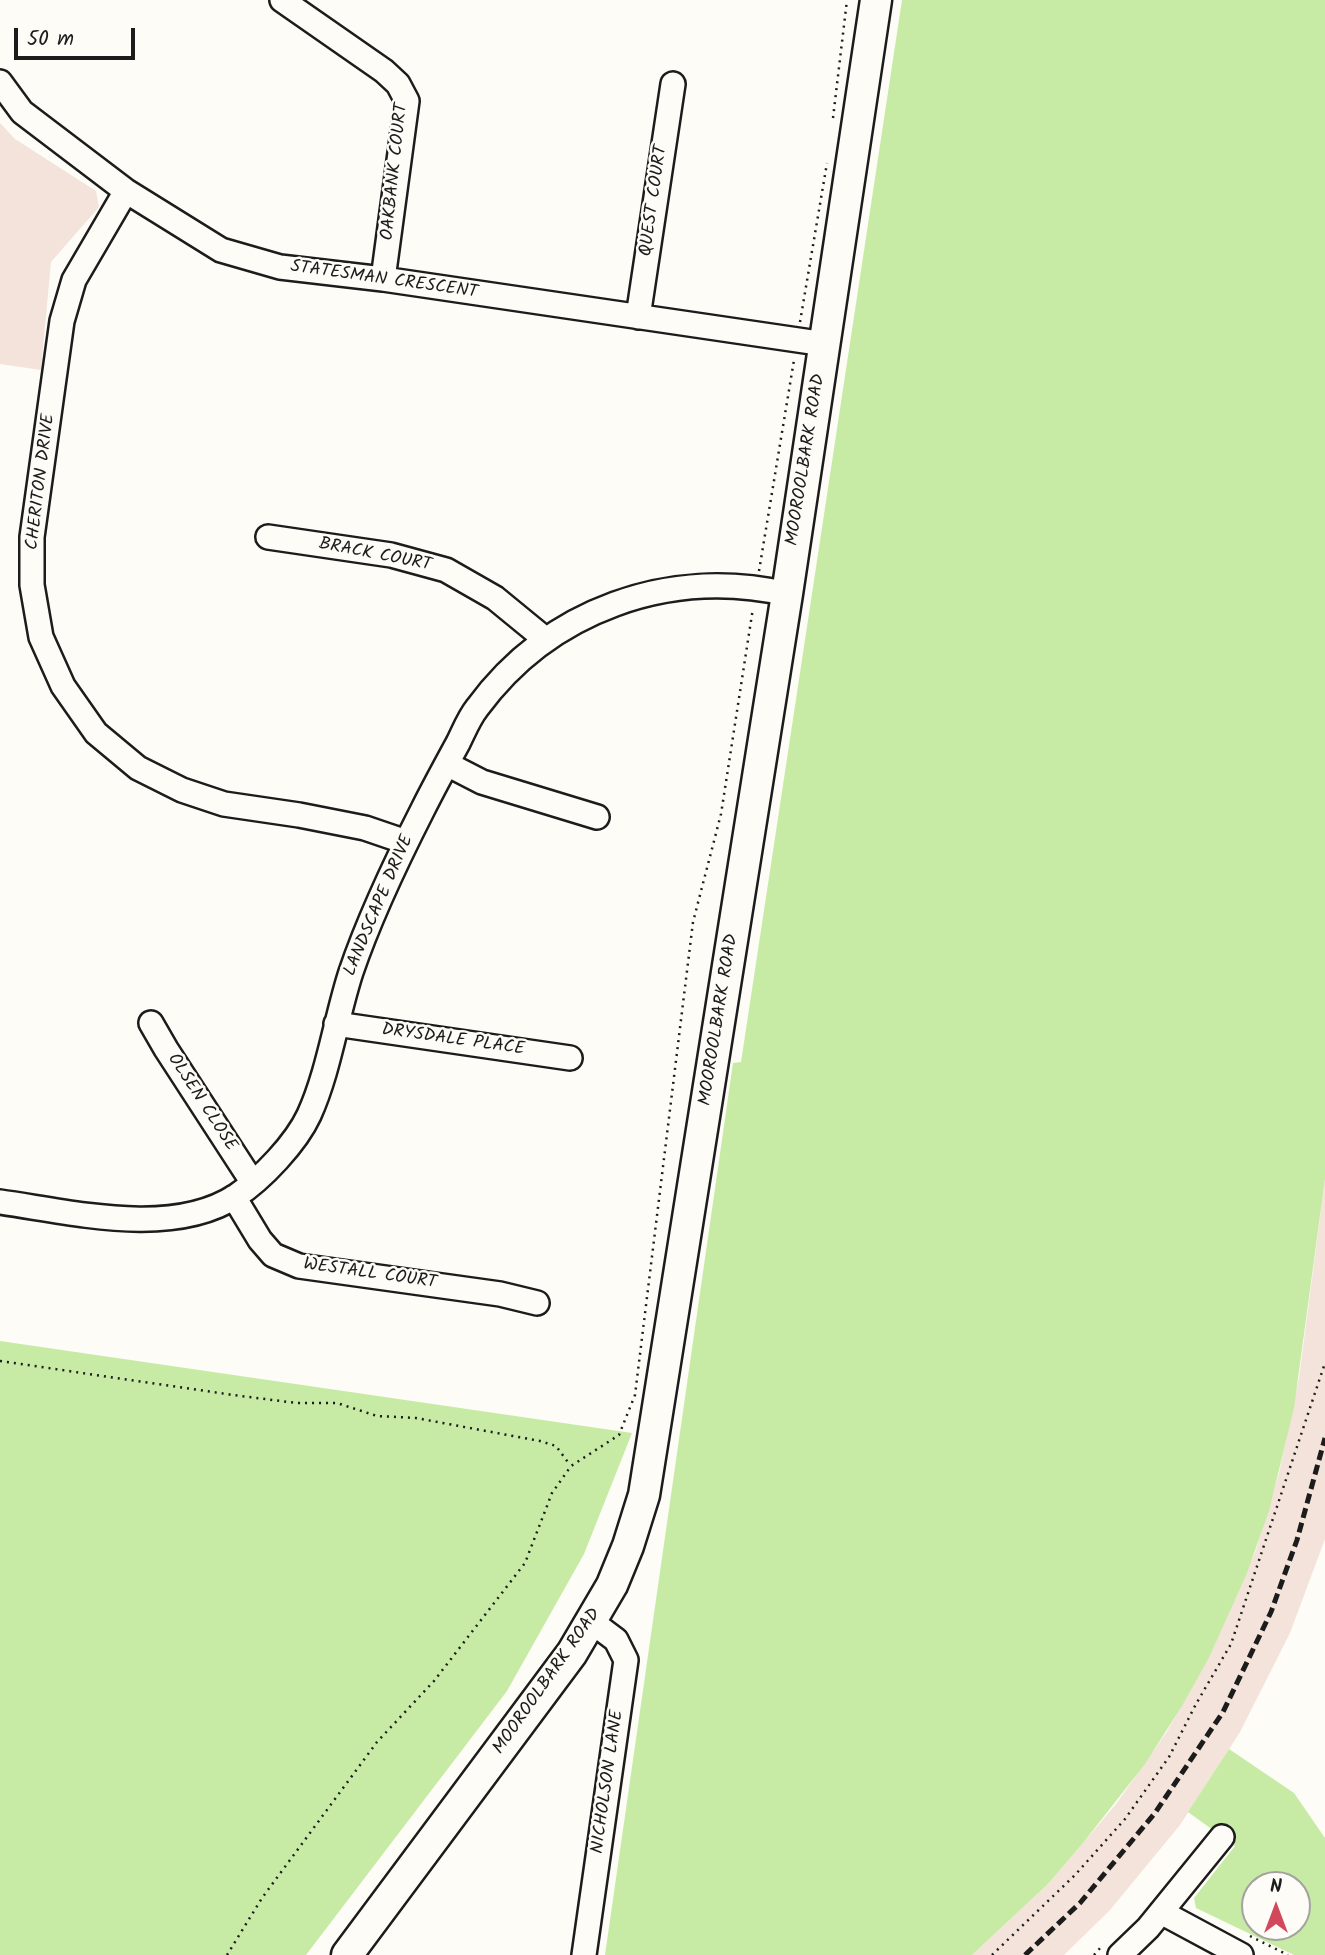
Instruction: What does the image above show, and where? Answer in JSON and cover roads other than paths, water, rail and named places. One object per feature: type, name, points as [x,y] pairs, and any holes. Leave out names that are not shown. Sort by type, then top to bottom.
[{"type":"main road","name":"MOOROOLBARK ROAD","points":[[346,1955],[531,1711],[592,1622],[628,1546],[644,1495],[787,594],[811,342],[876,0]]},
{"type":"street","name":"OAKBANK COURT","points":[[282,0],[384,71],[398,84],[407,101],[383,279]]},
{"type":"street","name":"STATESMAN CRESCENT","points":[[0,82],[22,112],[126,191],[221,250],[280,267],[383,279],[811,342]]},
{"type":"street","name":"QUEST COURT","points":[[638,317],[673,84]]},
{"type":"street","name":"CHERITON DRIVE","points":[[126,191],[74,280],[62,321],[32,537],[33,585],[41,637],[63,686],[96,733],[138,768],[181,790],[224,804],[299,814],[365,828],[406,842]]},
{"type":"street","name":"BRACK COURT","points":[[268,537],[391,555],[446,570],[495,598],[545,639]]},
{"type":"street","name":"LANDSCAPE DRIVE","points":[[0,1202],[114,1219],[159,1219],[204,1210],[234,1197],[253,1183],[281,1155],[308,1118],[321,1084],[351,972],[406,842],[476,709],[510,669],[545,639],[587,614],[639,595],[692,586],[735,585],[787,594]]},
{"type":"street","points":[[447,764],[482,782],[597,817]]},
{"type":"street","name":"OLSEN CLOSE","points":[[151,1023],[253,1183]]},
{"type":"street","name":"DRYSDALE PLACE","points":[[336,1024],[570,1058]]},
{"type":"street","name":"WESTALL COURT","points":[[234,1197],[260,1240],[273,1255],[299,1266],[500,1294],[537,1303]]},
{"type":"street","name":"NICHOLSON LANE","points":[[584,1955],[626,1660],[615,1640],[592,1622]]},
{"type":"street","points":[[1120,1955],[1161,1912],[1222,1837]]},
{"type":"street","points":[[1161,1912],[1241,1955]]},
{"type":"railway","points":[[1025,1955],[1080,1903],[1155,1813],[1223,1712],[1271,1612],[1297,1540],[1325,1438]]}]
